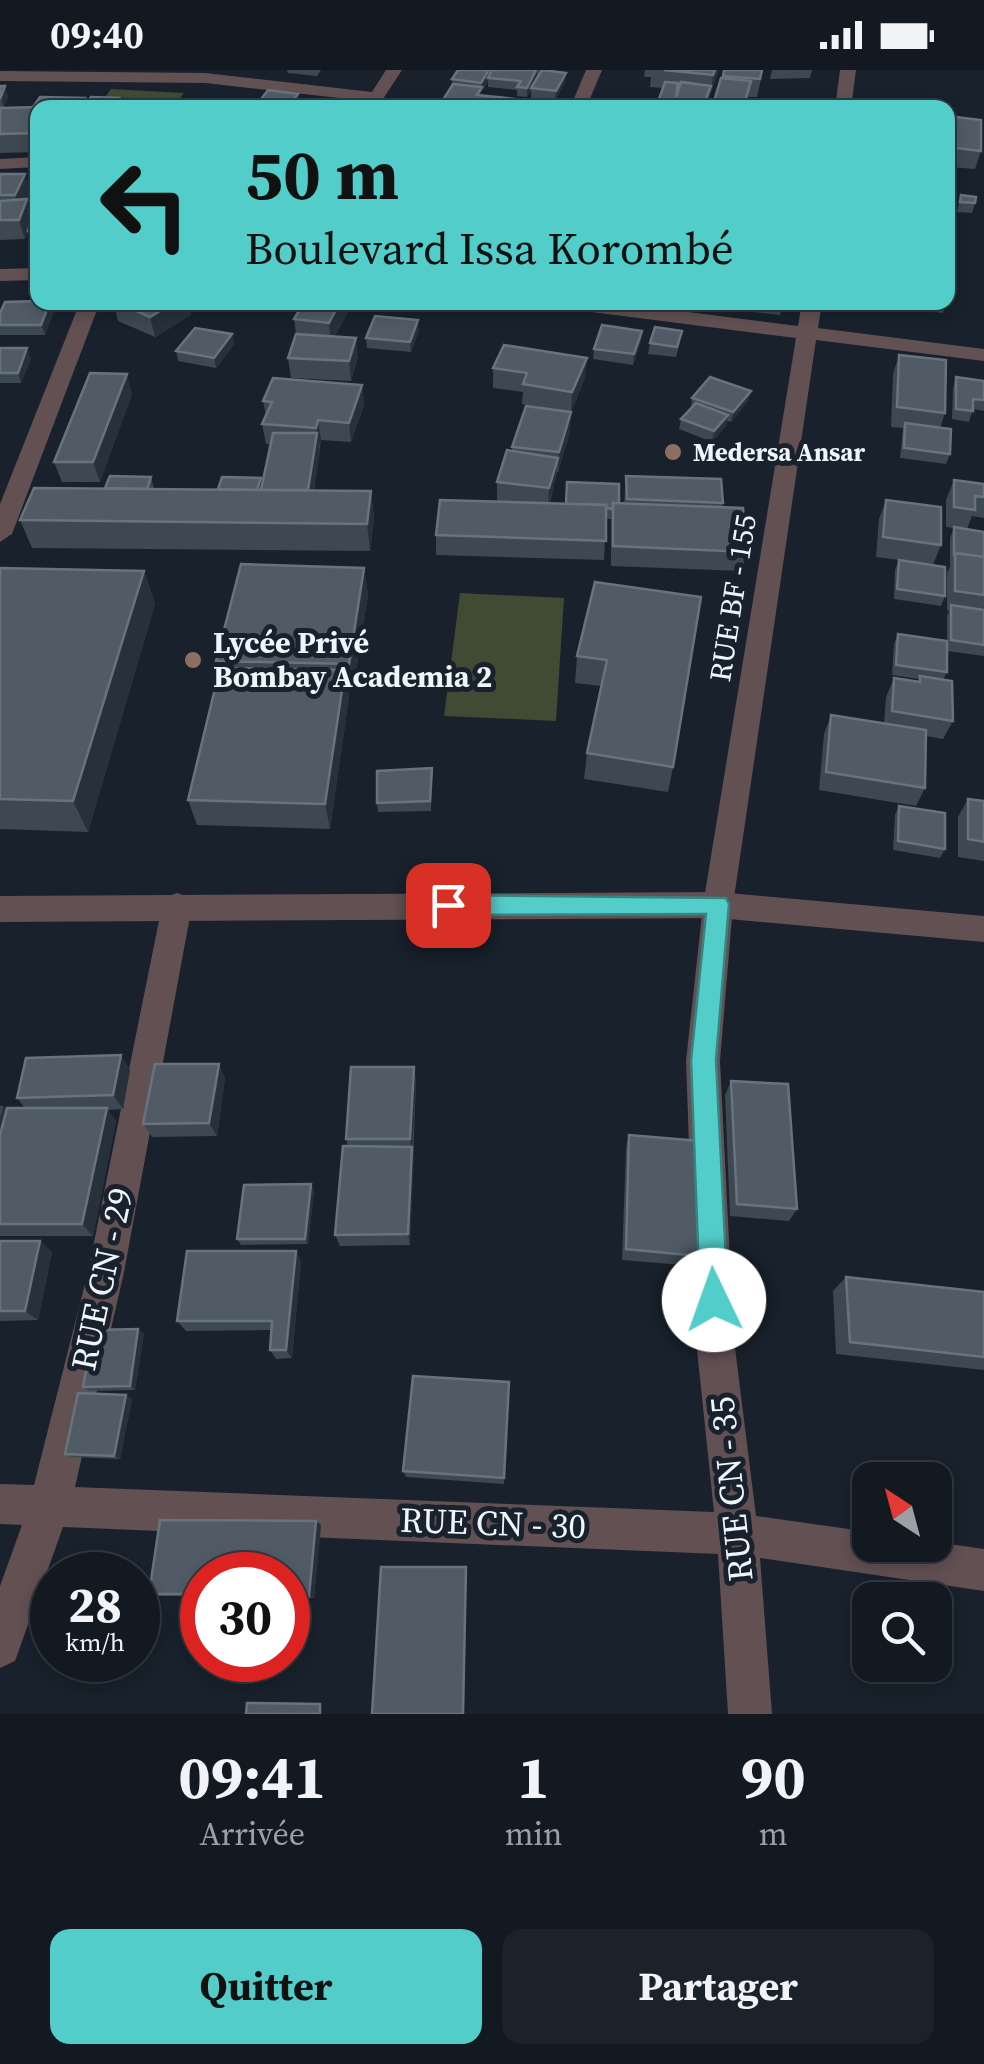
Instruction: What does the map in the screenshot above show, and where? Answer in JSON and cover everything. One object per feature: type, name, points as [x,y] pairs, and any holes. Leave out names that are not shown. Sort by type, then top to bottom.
[{"type":"street","points":[[374,100],[394,70]]},
{"type":"street","points":[[581,100],[594,70]]},
{"type":"street","points":[[844,100],[848,70]]},
{"type":"street","points":[[0,76],[205,78],[359,100]]},
{"type":"street","points":[[0,164],[30,162]]},
{"type":"street","points":[[0,276],[30,274]]},
{"type":"street","points":[[0,534],[87,310]]},
{"type":"street","points":[[631,310],[984,355]]},
{"type":"street","name":"RUE BF - 155","points":[[718,904],[811,310]]},
{"type":"street","points":[[0,909],[718,904],[984,929]]},
{"type":"street","name":"RUE CN - 35","points":[[718,904],[704,1060],[716,1340],[737,1534],[750,1714]]},
{"type":"street","name":"RUE CN - 29","points":[[0,1646],[50,1504],[106,1272],[177,906]]},
{"type":"street","name":"RUE CN - 30","points":[[0,1504],[737,1534],[984,1570]]},
{"type":"green space","points":[[111,89],[184,93],[179,100],[105,97]]},
{"type":"green space","points":[[460,593],[564,598],[556,721],[444,716]]},
{"type":"building","points":[[458,70],[489,70],[481,83],[452,79]]},
{"type":"building","points":[[492,70],[536,70],[527,88],[517,87],[521,81],[488,78]]},
{"type":"building","points":[[542,70],[566,73],[556,91],[531,88]]},
{"type":"building","points":[[664,70],[715,70],[713,75]]},
{"type":"building","points":[[724,70],[762,70],[760,79],[723,76]]},
{"type":"building","points":[[721,78],[751,81],[745,100],[714,100]]},
{"type":"building","points":[[665,82],[678,83],[676,97],[681,82],[711,86],[705,100],[659,100]]},
{"type":"building","points":[[453,84],[482,87],[477,95],[526,100],[443,100]]},
{"type":"building","points":[[268,90],[298,94],[293,100],[260,100]]},
{"type":"building","points":[[40,97],[85,98],[84,100],[38,100]]},
{"type":"building","points":[[91,97],[119,98],[118,100],[89,100]]},
{"type":"building","points":[[30,107],[30,133],[0,134],[0,108]]},
{"type":"building","points":[[955,117],[981,120],[981,151],[955,148]]},
{"type":"building","points":[[0,174],[25,174],[15,195],[0,195]]},
{"type":"building","points":[[961,195],[976,197],[975,203],[960,202]]},
{"type":"building","points":[[27,199],[19,220],[0,220],[0,201]]},
{"type":"building","points":[[30,301],[30,310],[47,310],[41,325],[0,325],[5,302]]},
{"type":"building","points":[[134,310],[161,310],[150,317]]},
{"type":"building","points":[[299,310],[336,310],[329,323],[294,319]]},
{"type":"building","points":[[375,316],[418,320],[410,342],[366,338]]},
{"type":"building","points":[[602,325],[642,331],[634,354],[594,349]]},
{"type":"building","points":[[655,327],[682,331],[677,347],[650,343]]},
{"type":"building","points":[[195,328],[232,334],[214,358],[176,351]]},
{"type":"building","points":[[296,334],[356,338],[349,361],[288,358]]},
{"type":"building","points":[[504,345],[587,358],[572,392],[523,384],[527,373],[493,368]]},
{"type":"building","points":[[0,348],[27,348],[18,373],[0,373]]},
{"type":"building","points":[[899,355],[946,360],[945,413],[897,407]]},
{"type":"building","points":[[90,373],[127,374],[93,462],[54,462]]},
{"type":"building","points":[[710,377],[751,391],[733,412],[692,398]]},
{"type":"building","points":[[956,377],[984,381],[984,400],[973,399],[973,411],[956,409]]},
{"type":"building","points":[[273,378],[362,385],[349,423],[318,420],[316,428],[262,424],[272,402],[263,401]]},
{"type":"building","points":[[696,403],[728,415],[714,431],[681,419]]},
{"type":"building","points":[[526,406],[571,412],[559,452],[512,447]]},
{"type":"building","points":[[905,423],[951,429],[950,454],[904,448]]},
{"type":"building","points":[[273,433],[317,433],[308,490],[261,490]]},
{"type":"building","points":[[507,450],[558,458],[549,488],[497,482]]},
{"type":"building","points":[[110,476],[151,477],[147,489],[105,488]]},
{"type":"building","points":[[626,476],[721,479],[723,503],[627,499]]},
{"type":"building","points":[[222,477],[261,478],[257,490],[218,489]]},
{"type":"building","points":[[954,480],[984,484],[984,497],[975,496],[975,510],[954,507]]},
{"type":"building","points":[[567,482],[619,484],[619,504],[613,503],[613,509],[606,505],[566,504]]},
{"type":"building","points":[[34,488],[371,491],[367,524],[20,520]]},
{"type":"building","points":[[440,500],[606,505],[606,541],[436,535]]},
{"type":"building","points":[[886,500],[941,507],[941,545],[883,537]]},
{"type":"building","points":[[613,503],[743,508],[747,552],[613,546]]},
{"type":"building","points":[[954,527],[984,532],[984,557],[955,553],[954,556]]},
{"type":"building","points":[[955,553],[984,557],[984,595],[955,591]]},
{"type":"building","points":[[899,560],[945,567],[945,596],[897,589]]},
{"type":"building","points":[[241,564],[364,568],[349,664],[216,661]]},
{"type":"building","points":[[0,568],[144,571],[73,801],[0,799]]},
{"type":"building","points":[[595,582],[701,597],[673,767],[587,753],[607,660],[577,656]]},
{"type":"building","points":[[951,605],[984,610],[984,645],[951,640]]},
{"type":"building","points":[[898,634],[947,641],[947,672],[896,665]]},
{"type":"building","points":[[220,668],[345,670],[325,804],[188,800]]},
{"type":"building","points":[[920,676],[952,681],[953,721],[892,711],[894,678],[920,682]]},
{"type":"building","points":[[831,715],[926,730],[925,788],[826,772]]},
{"type":"building","points":[[432,768],[430,801],[377,803],[377,771]]},
{"type":"building","points":[[968,799],[984,801],[984,842],[968,839]]},
{"type":"building","points":[[899,806],[945,813],[945,849],[898,841]]},
{"type":"building","points":[[121,1055],[113,1095],[17,1098],[26,1058]]},
{"type":"building","points":[[155,1064],[219,1064],[209,1123],[143,1124]]},
{"type":"building","points":[[351,1067],[414,1067],[410,1139],[346,1139]]},
{"type":"building","points":[[731,1081],[788,1084],[797,1209],[737,1204]]},
{"type":"building","points":[[7,1108],[107,1108],[82,1224],[0,1224],[0,1135]]},
{"type":"building","points":[[629,1135],[699,1141],[700,1256],[626,1249]]},
{"type":"building","points":[[343,1146],[412,1147],[408,1234],[335,1235]]},
{"type":"building","points":[[311,1184],[305,1239],[237,1239],[244,1185]]},
{"type":"building","points":[[0,1241],[40,1241],[25,1311],[0,1311]]},
{"type":"building","points":[[187,1251],[296,1251],[286,1350],[270,1350],[272,1321],[177,1321]]},
{"type":"building","points":[[846,1277],[984,1292],[984,1357],[850,1342]]},
{"type":"building","points":[[138,1329],[130,1386],[83,1387],[93,1330]]},
{"type":"building","points":[[413,1376],[509,1382],[504,1478],[403,1471]]},
{"type":"building","points":[[78,1393],[126,1395],[114,1456],[65,1454]]},
{"type":"building","points":[[160,1520],[316,1521],[310,1585],[310,1552],[180,1552],[180,1594],[160,1594],[160,1552],[155,1552]]},
{"type":"building","points":[[381,1567],[466,1567],[463,1714],[372,1714]]},
{"type":"building","points":[[247,1703],[320,1704],[320,1714],[246,1714]]},
{"type":"place","name":"Medersa Ansar","points":[[673,452]]},
{"type":"place","name":"Lycée Privé Bombay Academia 2","points":[[193,660]]},
{"type":"route","points":[[448,905],[718,904],[708,978],[704,1060],[714,1300]]}]
